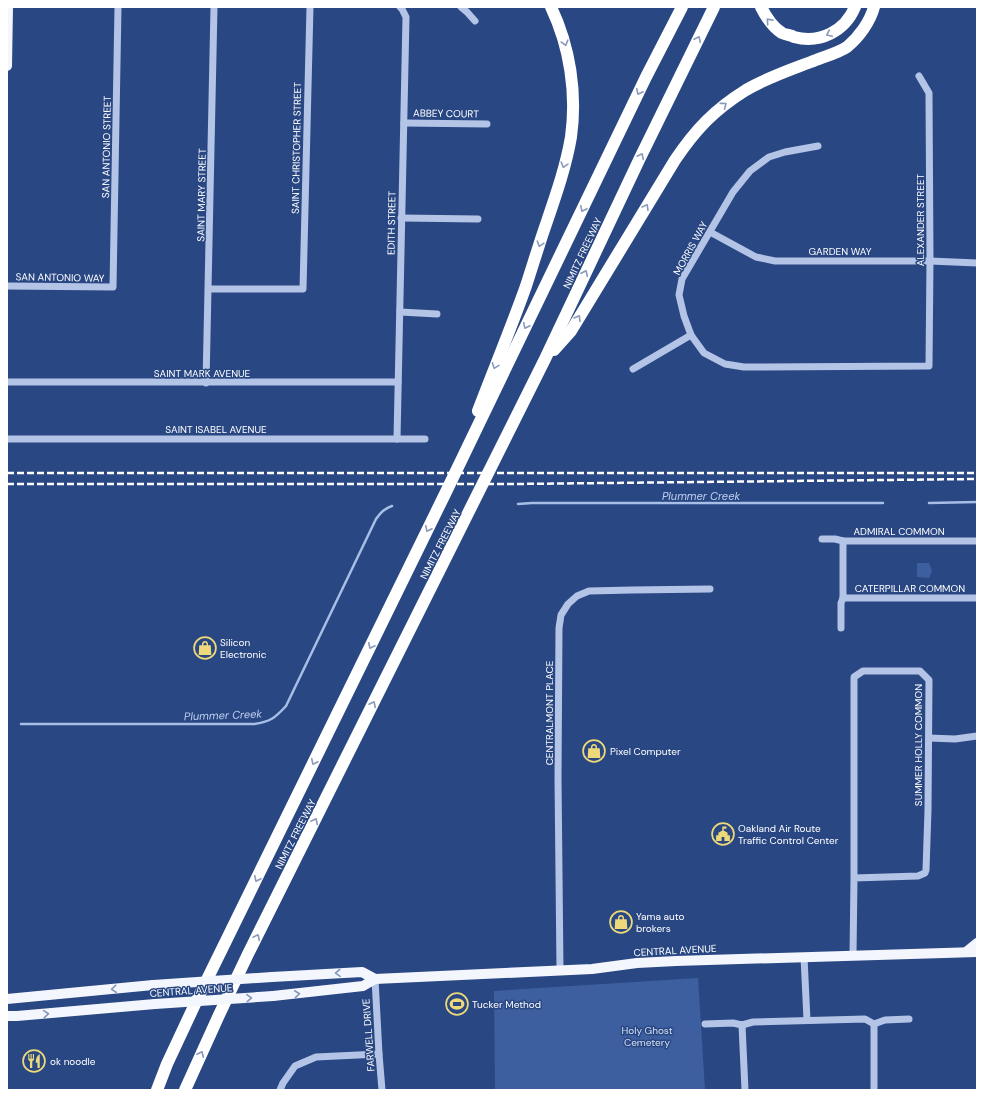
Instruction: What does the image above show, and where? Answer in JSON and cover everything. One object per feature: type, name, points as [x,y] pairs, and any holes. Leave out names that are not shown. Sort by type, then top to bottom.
[{"type":"highway","points":[[445,494],[526,286],[556,193],[571,137],[572,81],[569,60],[564,41],[551,7]]},
{"type":"highway","points":[[646,77],[675,7]]},
{"type":"highway","name":"NIMITZ FREEWAY","points":[[157,1090],[167,1064],[196,1002],[445,494],[646,77],[682,7]]},
{"type":"highway","name":"NIMITZ FREEWAY","points":[[185,1090],[248,954],[545,359],[635,167],[714,7]]},
{"type":"highway","points":[[761,7],[767,19],[783,33],[802,39],[821,38],[837,30],[851,17],[855,7]]},
{"type":"highway","points":[[545,359],[571,331],[686,142],[700,126],[715,112],[748,89],[768,79],[829,56],[846,47],[857,37],[866,25],[874,7]]},
{"type":"main road","points":[[7,66],[8,7]]},
{"type":"main road","points":[[977,943],[966,952],[977,959]]},
{"type":"main road","name":"CENTRAL AVENUE","points":[[7,1016],[273,996],[363,986],[375,979],[592,969],[637,963],[977,952]]},
{"type":"main road","name":"CENTRAL AVENUE","points":[[7,999],[153,985],[362,972],[375,979]]},
{"type":"street","name":"SAN ANTONIO STREET","points":[[113,287],[118,7]]},
{"type":"street","name":"SAINT MARY STREET","points":[[206,383],[214,7]]},
{"type":"street","name":"SAINT CHRISTOPHER STREET","points":[[209,289],[303,289],[310,7]]},
{"type":"street","points":[[461,7],[475,21]]},
{"type":"street","name":"EDITH STREET","points":[[397,439],[406,17],[403,8]]},
{"type":"street","name":"ALEXANDER STREET","points":[[919,76],[928,93],[930,261],[929,366]]},
{"type":"street","name":"ABBEY COURT","points":[[404,123],[487,124]]},
{"type":"street","name":"MORRIS WAY","points":[[818,146],[785,152],[769,157],[750,171],[733,192],[682,279],[679,295],[684,316],[691,335],[704,353],[724,364],[744,367],[929,366]]},
{"type":"street","points":[[401,218],[478,219]]},
{"type":"street","name":"GARDEN WAY","points":[[710,232],[756,257],[775,261],[930,261],[977,263]]},
{"type":"street","name":"SAN ANTONIO WAY","points":[[7,286],[113,287]]},
{"type":"street","points":[[400,312],[437,314]]},
{"type":"street","points":[[633,369],[691,335]]},
{"type":"street","name":"SAINT MARK AVENUE","points":[[7,382],[398,382]]},
{"type":"street","name":"SAINT ISABEL AVENUE","points":[[7,439],[425,439]]},
{"type":"street","name":"ADMIRAL COMMON","points":[[822,539],[835,539],[843,542],[977,541]]},
{"type":"street","points":[[841,628],[841,603],[843,598],[843,542]]},
{"type":"street","name":"CENTRALMONT PLACE","points":[[560,970],[558,778],[561,616],[568,604],[578,596],[589,591],[710,589]]},
{"type":"street","name":"CATERPILLAR COMMON","points":[[843,598],[977,598]]},
{"type":"street","name":"SUMMER HOLLY COMMON","points":[[853,955],[854,677],[863,671],[920,671],[929,680],[928,851],[926,870],[925,873],[918,876],[854,878]]},
{"type":"street","points":[[929,738],[955,739],[977,736]]},
{"type":"street","points":[[804,957],[807,1020]]},
{"type":"street","name":"FARWELL DRIVE","points":[[375,979],[382,1090]]},
{"type":"street","points":[[705,1024],[733,1023],[742,1026],[753,1022],[865,1019],[874,1024],[885,1020],[909,1019]]},
{"type":"street","points":[[874,1024],[874,1090]]},
{"type":"street","points":[[742,1026],[745,1090]]},
{"type":"street","points":[[280,1090],[295,1066],[316,1057],[379,1054]]},
{"type":"green space","points":[[917,563],[929,563],[932,571],[929,578],[917,577]]},
{"type":"green space","name":"Holy Ghost Cemetery","points":[[698,978],[705,1090],[495,1090],[494,991]]},
{"type":"waterway","name":"Plummer Creek","points":[[929,503],[977,502]]},
{"type":"waterway","name":"Plummer Creek","points":[[518,504],[883,503]]},
{"type":"waterway","name":"Plummer Creek","points":[[21,724],[254,724],[272,719],[286,706],[376,519],[379,514],[392,506]]},
{"type":"railway","points":[[7,473],[977,473]]},
{"type":"railway","points":[[7,484],[515,484],[977,479]]},
{"type":"place","name":"Silicon Electronic","points":[[205,648]]},
{"type":"place","name":"Pixel Computer","points":[[594,751]]},
{"type":"place","name":"Oakland Air Route Traffic Control Center","points":[[723,834]]},
{"type":"place","name":"Yama auto brokers","points":[[621,922]]},
{"type":"place","name":"Tucker Method","points":[[457,1004]]},
{"type":"place","name":"ok noodle","points":[[34,1061]]}]
